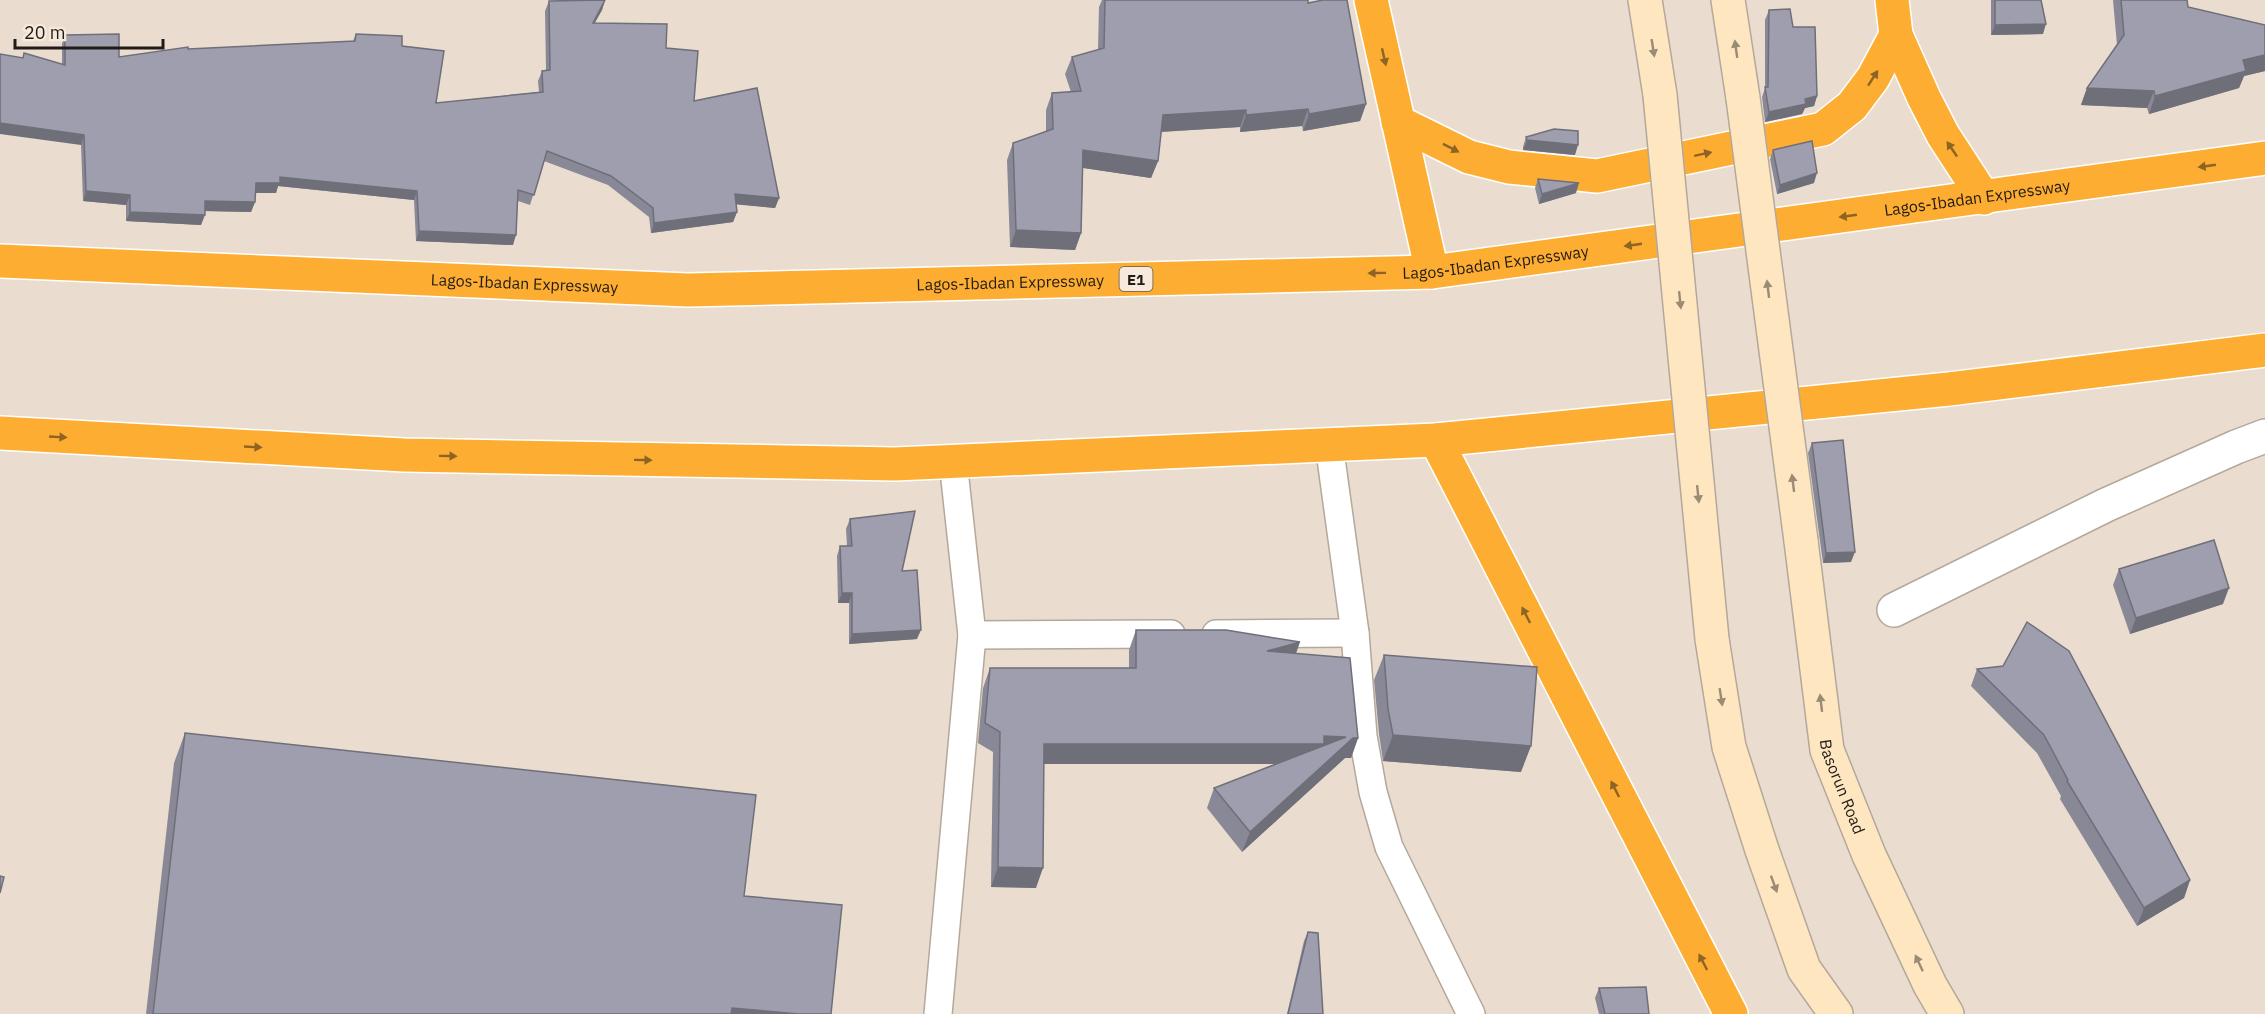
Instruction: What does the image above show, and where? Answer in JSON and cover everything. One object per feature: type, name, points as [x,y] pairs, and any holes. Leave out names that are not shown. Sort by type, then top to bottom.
[{"type":"highway","points":[[1371,0],[1432,272]]},
{"type":"highway","points":[[1892,0],[1896,35],[1943,135],[1984,198]]},
{"type":"highway","points":[[1398,122],[1469,157],[1509,167],[1597,176],[1823,129],[1852,106],[1873,78],[1896,35]]},
{"type":"highway","name":"Lagos-Ibadan Expressway","points":[[0,261],[688,290],[1432,272],[2265,158]]},
{"type":"highway","points":[[0,433],[404,455],[895,464],[953,462],[1436,440],[1949,389],[2265,350]]},
{"type":"highway","points":[[1436,440],[1731,1014]]},
{"type":"main road","points":[[1645,0],[1660,95],[1712,639],[1729,747],[1804,969],[1836,1014]]},
{"type":"main road","name":"Basorun Road","points":[[1728,0],[1743,98],[1827,750],[1869,855],[1930,985],[1947,1014]]},
{"type":"street","points":[[1894,610],[2106,505],[2265,436]]},
{"type":"lane","points":[[1329,444],[1355,633],[1363,736],[1373,792],[1389,846],[1471,1014]]},
{"type":"lane","points":[[938,1014],[972,635],[953,462]]},
{"type":"lane","points":[[972,635],[1355,633]]},
{"type":"building","points":[[605,0],[593,23],[667,24],[666,48],[698,51],[694,101],[757,88],[779,198],[735,194],[737,212],[654,223],[653,208],[611,176],[547,151],[534,195],[518,190],[516,235],[419,231],[417,191],[280,177],[280,183],[256,183],[255,202],[205,201],[205,215],[130,212],[130,195],[86,191],[84,135],[0,123],[0,54],[23,58],[24,53],[65,65],[65,35],[119,34],[119,57],[188,47],[188,49],[355,41],[356,34],[402,36],[402,46],[444,51],[436,103],[543,92],[542,71],[550,70],[549,1]]},
{"type":"building","points":[[1105,0],[1308,0],[1308,3],[1323,0],[1347,0],[1366,104],[1309,114],[1308,109],[1246,115],[1246,110],[1163,115],[1158,161],[1083,150],[1081,233],[1016,230],[1013,143],[1053,129],[1052,93],[1081,91],[1072,57],[1104,48]]},
{"type":"building","points":[[1995,0],[2041,0],[2046,24],[1995,25]]},
{"type":"building","points":[[2121,0],[2187,0],[2188,7],[2265,25],[2265,55],[2243,60],[2246,71],[2155,96],[2154,91],[2087,88],[2124,35]]},
{"type":"building","points":[[1790,9],[1793,27],[1815,27],[1817,96],[1805,99],[1806,104],[1769,112],[1765,87],[1768,87],[1769,10]]},
{"type":"building","points":[[1554,129],[1578,131],[1578,145],[1527,140],[1526,137]]},
{"type":"building","points":[[1812,141],[1817,173],[1780,185],[1773,150]]},
{"type":"building","points":[[1538,179],[1579,183],[1542,194]]},
{"type":"building","points":[[1843,440],[1855,552],[1826,553],[1812,443]]},
{"type":"building","points":[[915,511],[902,571],[917,570],[921,630],[852,634],[852,593],[842,593],[840,546],[852,546],[850,519]]},
{"type":"building","points":[[2214,540],[2229,588],[2136,618],[2119,569]]},
{"type":"building","points":[[2027,622],[2069,651],[2190,880],[2144,908],[2067,781],[2044,735],[1977,669],[2003,666]]},
{"type":"building","points":[[1136,630],[1226,630],[1300,642],[1267,651],[1350,658],[1358,738],[1353,738],[1250,832],[1214,788],[1346,737],[1324,736],[1324,744],[1044,744],[1043,868],[998,867],[1000,732],[985,723],[990,668],[1136,668]]},
{"type":"building","points":[[1384,655],[1537,667],[1531,746],[1393,735],[1388,709]]},
{"type":"building","points":[[185,733],[756,795],[744,896],[842,905],[831,1014],[799,1014],[732,1008],[731,1014],[153,1014]]},
{"type":"building","points":[[0,876],[4,877],[0,893]]},
{"type":"building","points":[[1308,932],[1318,933],[1323,1014],[1288,1014]]},
{"type":"building","points":[[1646,987],[1649,1014],[1605,1014],[1599,988]]}]
